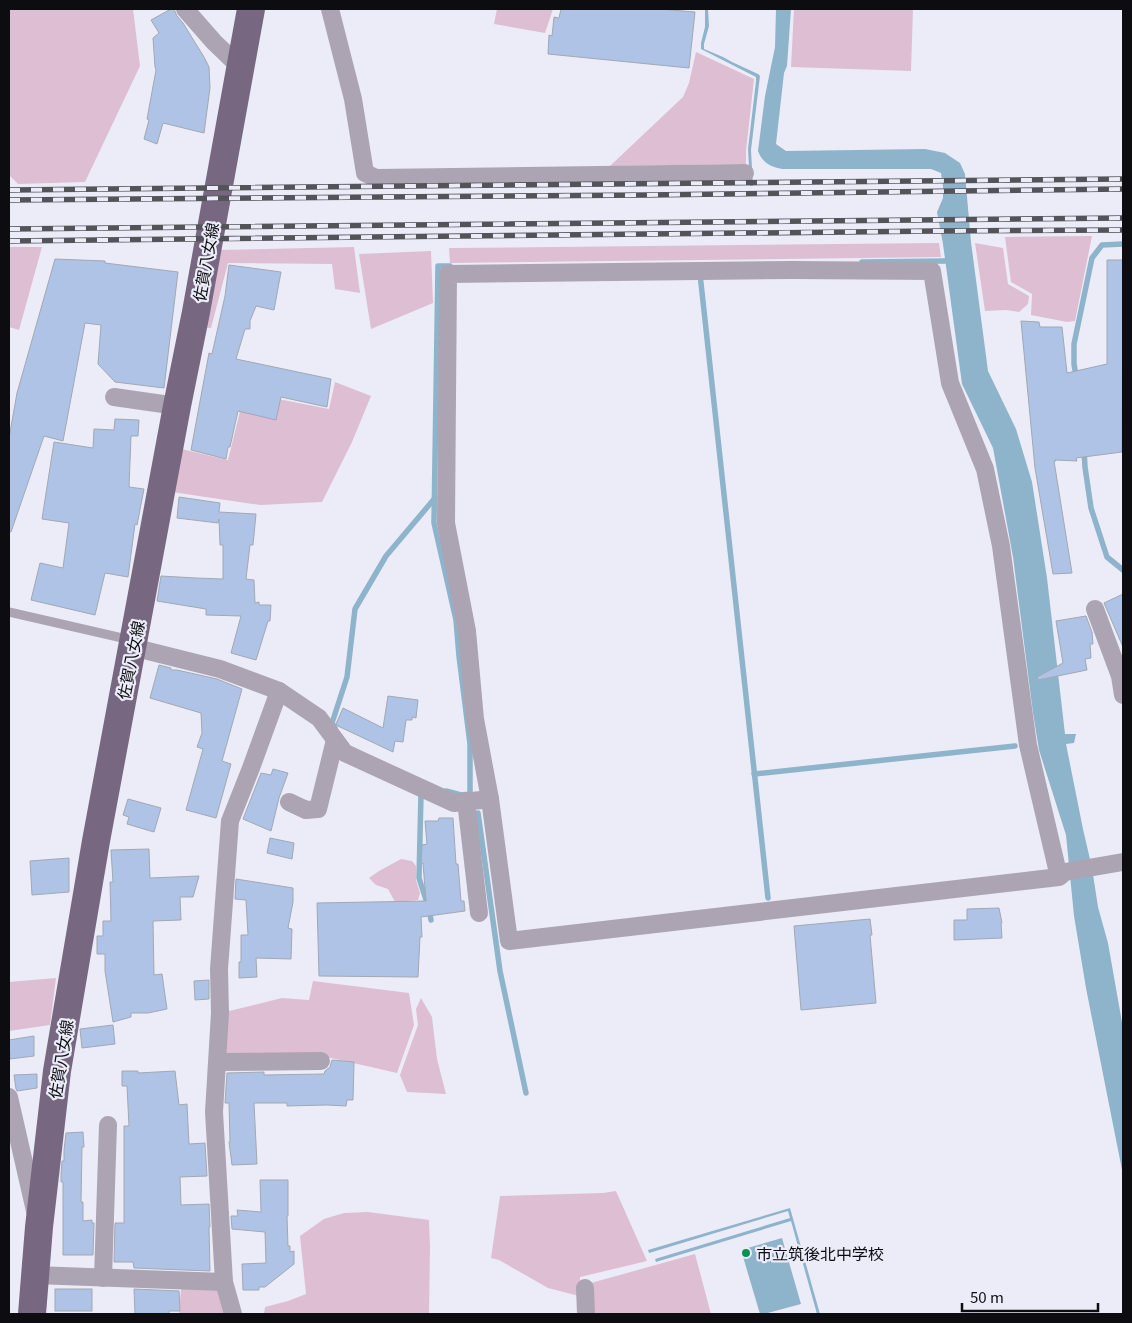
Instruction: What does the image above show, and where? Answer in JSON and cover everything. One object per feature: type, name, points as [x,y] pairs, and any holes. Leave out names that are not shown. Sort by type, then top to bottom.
[{"type":"main road","name":"佐賀八女線","points":[[32,1314],[38,1226],[57,1071],[96,841],[251,9]]},
{"type":"street","points":[[185,9],[214,42],[240,67]]},
{"type":"street","points":[[330,9],[353,99],[365,173],[376,178],[746,173]]},
{"type":"street","points":[[1059,877],[1028,745],[1000,546],[985,468],[950,383],[932,271],[792,270],[448,274],[446,523],[467,632],[475,720],[490,799],[509,941],[1059,877],[1065,872],[1123,862]]},
{"type":"street","points":[[114,397],[177,406]]},
{"type":"street","points":[[1095,609],[1120,676],[1123,696]]},
{"type":"street","points":[[133,644],[220,669],[279,691],[319,718],[345,753],[454,803],[490,799]]},
{"type":"street","points":[[233,1314],[224,1282],[214,1112],[220,1014],[219,969],[230,821],[279,691]]},
{"type":"street","points":[[289,802],[306,810],[318,809],[334,740]]},
{"type":"street","points":[[466,801],[479,913]]},
{"type":"street","points":[[218,1062],[321,1061]]},
{"type":"street","points":[[9,1097],[38,1226]]},
{"type":"street","points":[[102,1278],[108,1125]]},
{"type":"street","points":[[35,1275],[224,1282]]},
{"type":"street","points":[[585,1288],[586,1314]]},
{"type":"lane","points":[[9,612],[133,644]]},
{"type":"shaded area","points":[[9,9],[133,9],[140,66],[85,182],[18,184],[9,175]]},
{"type":"shaded area","points":[[497,9],[553,9],[545,33],[494,24]]},
{"type":"shaded area","points":[[794,9],[913,9],[911,71],[791,67]]},
{"type":"shaded area","points":[[696,52],[754,79],[746,164],[610,166],[683,97],[689,83]]},
{"type":"shaded area","points":[[1092,236],[1075,321],[1067,322],[1031,315],[1032,294],[1011,282],[1005,237]]},
{"type":"shaded area","points":[[939,243],[941,257],[450,263],[449,248]]},
{"type":"shaded area","points":[[975,243],[1003,248],[1008,284],[1029,296],[1028,304],[1019,312],[1006,310],[985,311]]},
{"type":"shaded area","points":[[9,247],[42,247],[19,330],[9,327]]},
{"type":"shaded area","points":[[354,247],[360,293],[335,289],[332,264],[228,263],[211,328],[198,327],[216,250]]},
{"type":"shaded area","points":[[431,251],[433,303],[371,329],[359,254]]},
{"type":"shaded area","points":[[335,382],[371,396],[352,442],[322,502],[260,505],[172,492],[177,448],[228,460],[246,387],[258,395],[329,409]]},
{"type":"shaded area","points":[[401,859],[412,861],[416,866],[416,880],[420,893],[418,900],[395,902],[388,889],[376,885],[369,878]]},
{"type":"shaded area","points":[[56,978],[50,1025],[9,1031],[9,982]]},
{"type":"shaded area","points":[[313,981],[409,993],[414,1025],[397,1073],[327,1057],[223,1059],[225,1012],[282,998],[309,1000]]},
{"type":"shaded area","points":[[421,998],[432,1017],[437,1059],[446,1094],[407,1092],[400,1075],[418,1025],[416,1009]]},
{"type":"shaded area","points":[[616,1191],[647,1261],[580,1277],[579,1296],[548,1288],[499,1260],[491,1258],[500,1196]]},
{"type":"shaded area","points":[[368,1212],[429,1220],[429,1314],[264,1314],[265,1307],[306,1294],[300,1236],[324,1219],[344,1213]]},
{"type":"shaded area","points":[[695,1254],[711,1314],[592,1314],[591,1283]]},
{"type":"shaded area","points":[[181,1289],[220,1289],[226,1314],[179,1314]]},
{"type":"water","points":[[705,9],[708,9],[709,26],[704,49],[760,76],[751,150],[753,186],[750,186],[748,149],[756,77],[701,49],[705,27]]},
{"type":"water","points":[[776,9],[791,9],[787,66],[784,73],[776,144],[786,151],[925,149],[945,153],[960,163],[965,174],[971,242],[988,371],[1016,429],[1032,482],[1047,578],[1065,734],[1076,734],[1074,743],[1066,744],[1092,868],[1098,907],[1108,943],[1123,1028],[1123,1175],[1086,988],[1074,916],[1066,835],[1039,750],[1013,557],[993,448],[962,384],[937,212],[943,198],[941,173],[931,169],[782,169],[764,161],[758,151],[765,96],[775,47]]},
{"type":"water","points":[[790,1208],[820,1314],[817,1314],[791,1221],[656,1262],[655,1259],[790,1218],[788,1211],[649,1253],[648,1250]]},
{"type":"water","points":[[782,1238],[801,1304],[760,1314],[741,1250]]},
{"type":"building","points":[[174,9],[209,67],[210,88],[204,133],[163,123],[157,144],[144,139],[149,120],[147,119],[156,70],[153,38],[159,33],[151,20]]},
{"type":"building","points":[[561,9],[659,9],[695,12],[689,68],[548,54],[549,35],[552,36],[554,17],[559,18]]},
{"type":"building","points":[[55,259],[105,261],[105,263],[178,272],[164,388],[115,382],[98,364],[101,325],[85,323],[63,441],[44,436],[11,532],[9,531],[9,438],[17,393]]},
{"type":"building","points":[[1107,260],[1123,260],[1122,452],[1076,458],[1077,461],[1054,461],[1072,573],[1053,574],[1035,468],[1021,321],[1039,322],[1040,327],[1062,327],[1067,373],[1107,364]]},
{"type":"building","points":[[229,265],[281,272],[274,310],[256,306],[250,321],[250,329],[245,329],[236,359],[331,379],[327,407],[281,397],[276,420],[238,411],[226,459],[191,450],[209,353],[212,354],[225,296]]},
{"type":"building","points":[[115,419],[139,420],[138,436],[131,436],[129,487],[144,489],[137,525],[135,524],[128,577],[105,573],[95,615],[31,600],[40,563],[63,568],[69,523],[42,519],[54,442],[93,448],[94,429],[114,430]]},
{"type":"building","points":[[179,497],[220,503],[219,512],[256,514],[253,545],[250,545],[246,579],[254,580],[255,603],[271,605],[270,621],[268,621],[256,660],[231,653],[241,616],[206,615],[206,609],[157,601],[161,576],[223,579],[223,545],[220,545],[219,519],[218,523],[177,518]]},
{"type":"building","points":[[1123,594],[1123,647],[1104,603]]},
{"type":"building","points":[[1086,616],[1092,632],[1093,644],[1090,644],[1091,658],[1085,659],[1087,670],[1038,680],[1037,677],[1063,663],[1056,621]]},
{"type":"building","points":[[159,665],[171,668],[171,670],[217,679],[242,689],[222,761],[231,764],[216,818],[186,810],[203,749],[197,747],[202,733],[201,713],[150,698]]},
{"type":"building","points":[[388,696],[418,700],[416,718],[412,717],[412,720],[406,720],[403,742],[395,741],[393,752],[336,724],[343,708],[383,728]]},
{"type":"building","points":[[273,769],[288,773],[279,798],[271,831],[243,819],[261,773],[271,775]]},
{"type":"building","points":[[128,799],[161,808],[154,832],[127,824],[129,817],[123,815]]},
{"type":"building","points":[[439,818],[453,818],[456,864],[458,864],[461,901],[464,901],[465,911],[421,917],[422,937],[420,937],[418,977],[319,976],[317,903],[426,901],[423,863],[421,864],[422,845],[427,844],[425,821],[438,821]]},
{"type":"building","points":[[270,838],[294,843],[292,859],[267,853]]},
{"type":"building","points":[[149,849],[150,878],[199,876],[193,897],[180,897],[181,920],[153,921],[154,975],[162,974],[167,1009],[148,1013],[131,1013],[131,1017],[113,1022],[105,971],[105,954],[97,954],[97,936],[103,936],[103,921],[111,921],[110,882],[113,882],[111,850]]},
{"type":"building","points":[[69,858],[69,892],[32,895],[30,861]]},
{"type":"building","points":[[236,879],[293,888],[293,902],[288,928],[292,929],[291,959],[256,958],[257,977],[239,978],[241,935],[248,935],[246,900],[235,899]]},
{"type":"building","points":[[999,908],[1002,938],[954,940],[954,920],[967,920],[967,909]]},
{"type":"building","points":[[870,919],[876,1003],[801,1010],[794,926]]},
{"type":"building","points":[[209,980],[209,999],[195,1000],[194,981]]},
{"type":"building","points":[[113,1025],[115,1044],[82,1048],[80,1029]]},
{"type":"building","points":[[34,1036],[34,1056],[10,1059],[9,1040]]},
{"type":"building","points":[[332,1060],[354,1062],[353,1100],[347,1100],[346,1106],[287,1106],[287,1103],[254,1103],[257,1164],[232,1165],[229,1142],[229,1103],[225,1103],[227,1073],[264,1072],[264,1075],[324,1074],[330,1067]]},
{"type":"building","points":[[122,1071],[138,1071],[138,1073],[175,1071],[179,1105],[187,1104],[189,1144],[205,1143],[207,1176],[180,1177],[181,1205],[209,1204],[210,1271],[134,1268],[133,1262],[114,1262],[115,1223],[124,1223],[124,1126],[129,1126],[127,1086],[122,1086]]},
{"type":"building","points":[[37,1074],[37,1088],[17,1091],[14,1075]]},
{"type":"building","points":[[83,1132],[81,1202],[83,1202],[83,1221],[92,1220],[92,1223],[94,1223],[93,1255],[63,1255],[63,1182],[61,1182],[61,1175],[66,1133]]},
{"type":"building","points":[[260,1180],[288,1180],[288,1246],[290,1246],[290,1252],[294,1251],[294,1264],[265,1287],[259,1287],[259,1290],[243,1290],[242,1264],[266,1263],[265,1232],[232,1229],[231,1216],[238,1216],[237,1210],[261,1212]]},
{"type":"building","points":[[55,1289],[92,1289],[92,1311],[55,1311]]},
{"type":"building","points":[[134,1289],[179,1291],[180,1311],[169,1311],[169,1314],[135,1314]]},
{"type":"waterway","points":[[1076,376],[1074,344],[1092,258],[1102,245],[1123,244]]},
{"type":"waterway","points":[[862,262],[945,261]]},
{"type":"waterway","points":[[446,791],[461,795],[470,794],[470,744],[456,620],[434,523],[438,266],[450,266]]},
{"type":"waterway","points":[[700,274],[768,898]]},
{"type":"waterway","points":[[1084,450],[1091,508],[1107,557],[1123,570]]},
{"type":"waterway","points":[[335,728],[332,723],[347,677],[355,609],[386,556],[435,498]]},
{"type":"waterway","points":[[754,774],[1015,746]]},
{"type":"waterway","points":[[421,794],[419,878],[431,920]]},
{"type":"waterway","points":[[478,813],[500,971],[526,1093]]},
{"type":"railway","points":[[9,190],[1123,179]]},
{"type":"railway","points":[[9,200],[1123,189]]},
{"type":"railway","points":[[9,229],[1123,218]]},
{"type":"railway","points":[[9,241],[1123,230]]},
{"type":"place","name":"市立筑後北中学校","points":[[746,1253]]}]
